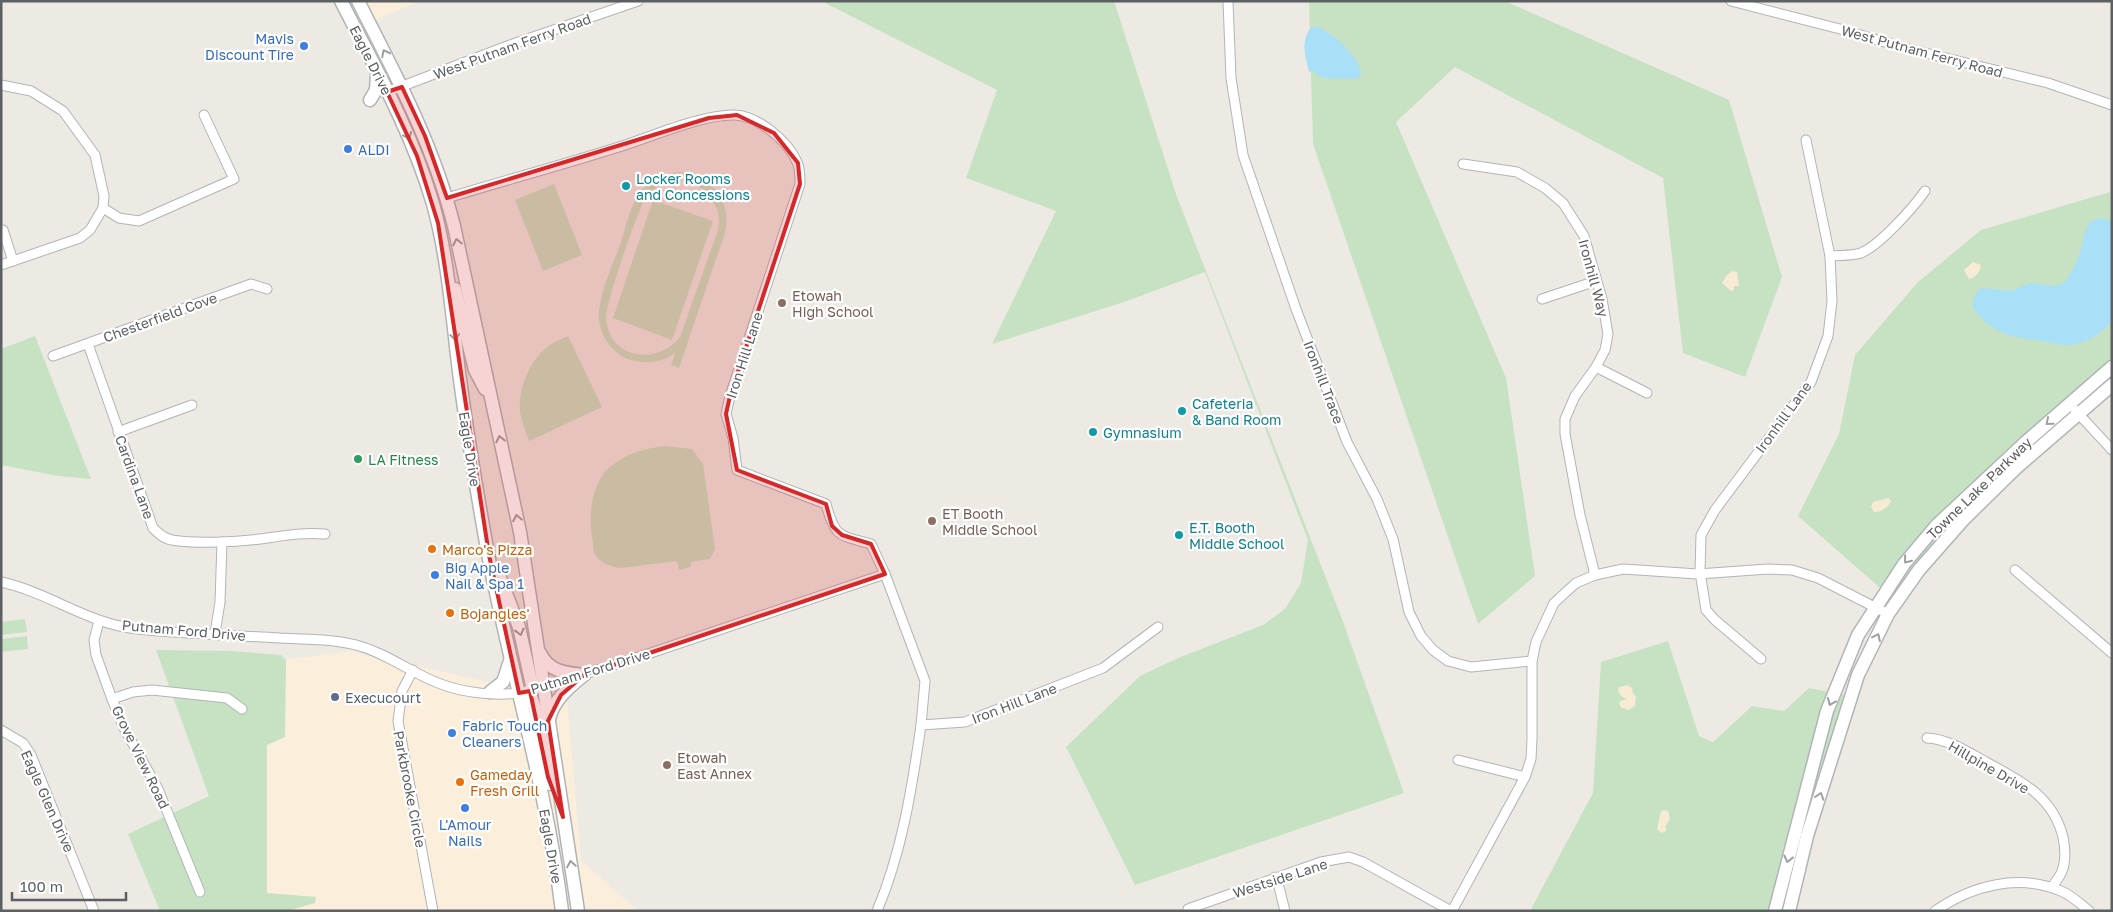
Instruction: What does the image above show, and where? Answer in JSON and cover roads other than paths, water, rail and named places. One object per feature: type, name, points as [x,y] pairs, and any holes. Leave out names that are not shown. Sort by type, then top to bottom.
[{"type":"street","name":"Eagle Drive","points":[[341,1],[387,92],[416,156],[432,202],[443,245],[469,443],[488,555],[510,656],[548,721],[578,911]]},
{"type":"street","name":"Eagle Drive","points":[[358,1],[425,136],[446,198],[491,397],[520,532],[539,652],[531,690],[548,823],[562,911]]},
{"type":"street","name":"West Putnam Ferry Road","points":[[387,92],[510,45],[638,1]]},
{"type":"street","name":"Ironhill Trace","points":[[1228,1],[1231,78],[1243,155],[1296,309],[1347,442],[1377,499],[1393,539],[1409,612],[1421,636],[1433,650],[1448,661],[1471,667],[1532,661]]},
{"type":"street","name":"West Putnam Ferry Road","points":[[1731,1],[1906,48],[2048,83],[2112,105]]},
{"type":"street","points":[[370,100],[376,90],[377,72]]},
{"type":"street","points":[[1,85],[32,91],[63,111],[77,128],[94,155],[104,196],[103,208],[90,230],[80,238],[1,265]]},
{"type":"street","points":[[103,208],[119,218],[139,221],[234,179],[204,115]]},
{"type":"street","name":"Iron Hill Lane","points":[[446,198],[579,160],[709,118],[737,115],[757,122],[774,133],[787,147],[798,163],[800,184],[730,396],[726,414],[733,438],[737,470],[826,504],[832,526],[842,535],[871,544],[885,574],[925,680],[920,725],[965,722],[1103,668],[1158,628]]},
{"type":"street","name":"Ironhill Lane","points":[[1761,659],[1714,620],[1706,610],[1700,572],[1701,535],[1715,510],[1810,382],[1828,336],[1832,302],[1830,256],[1806,140]]},
{"type":"street","name":"Ironhill Way","points":[[1463,164],[1517,172],[1545,188],[1563,203],[1584,236],[1602,299],[1608,334],[1605,350],[1576,396],[1565,420],[1565,434],[1580,515],[1595,575]]},
{"type":"street","points":[[1830,256],[1859,254],[1867,250],[1890,231],[1925,191]]},
{"type":"street","points":[[3,230],[13,261]]},
{"type":"street","points":[[1542,299],[1596,280]]},
{"type":"street","name":"Chesterfield Cove","points":[[53,356],[251,284],[268,288]]},
{"type":"street","points":[[455,288],[475,370],[482,386],[491,397]]},
{"type":"street","name":"Cardina Lane","points":[[88,344],[153,528],[170,540],[222,542],[306,532],[325,534]]},
{"type":"street","points":[[1596,367],[1647,393]]},
{"type":"street","name":"Towne Lake Parkway","points":[[1789,911],[1807,836],[1858,675],[1888,614],[1918,570],[1963,520],[2074,409],[2112,367]]},
{"type":"street","name":"Towne Lake Parkway","points":[[1775,911],[1827,712],[1858,634],[1904,564],[1936,526],[2026,442],[2112,385]]},
{"type":"street","points":[[118,432],[192,405]]},
{"type":"street","points":[[2074,409],[2112,450]]},
{"type":"street","points":[[215,634],[220,602],[222,542]]},
{"type":"street","points":[[488,555],[502,581],[519,627],[548,777],[563,817]]},
{"type":"street","points":[[1451,911],[1525,777],[1531,758],[1532,661],[1536,642],[1554,603],[1576,583],[1595,575],[1623,570],[1700,572],[1768,569],[1792,570],[1818,578],[1888,614]]},
{"type":"street","points":[[2015,570],[2112,653]]},
{"type":"street","name":"Putnam Ford Drive","points":[[1,582],[33,591],[99,621],[135,629],[322,640],[354,645],[386,656],[453,688],[490,692],[531,690],[584,675],[885,574]]},
{"type":"street","name":"Grove View Road","points":[[99,621],[94,640],[96,655],[112,699],[123,726],[158,789],[200,892]]},
{"type":"street","points":[[539,652],[550,667],[564,672],[584,675]]},
{"type":"street","points":[[490,692],[503,682],[508,670],[510,656]]},
{"type":"street","name":"Parkbrooke Circle","points":[[413,670],[402,691],[398,722],[434,911]]},
{"type":"street","points":[[548,721],[551,710],[558,700],[584,675]]},
{"type":"street","points":[[112,699],[133,692],[152,690],[227,698],[242,709]]},
{"type":"street","points":[[877,911],[891,879],[913,783],[920,725]]},
{"type":"street","name":"Eagle Glen Drive","points":[[1,730],[23,743],[31,755],[94,911]]},
{"type":"street","name":"Hillpine Drive","points":[[1927,738],[1940,739],[2008,774],[2042,798],[2053,811],[2060,826],[2064,844],[2064,857],[2062,871],[2052,887]]},
{"type":"street","points":[[1458,760],[1525,777]]},
{"type":"street","name":"Westside Lane","points":[[1188,909],[1321,862],[1349,857],[1363,862],[1451,911]]},
{"type":"street","points":[[1275,877],[1285,911]]},
{"type":"street","points":[[1935,911],[1971,890],[2002,883],[2029,883],[2052,887],[2063,891],[2089,911]]},
{"type":"water","points":[[1316,26],[1345,46],[1357,62],[1361,76],[1357,79],[1323,78],[1312,71],[1309,72],[1304,45],[1310,28]]},
{"type":"water","points":[[2099,218],[2112,223],[2112,321],[2093,338],[2081,343],[2062,345],[2012,336],[1986,322],[1972,306],[1976,293],[1982,288],[2012,291],[2029,283],[2054,286],[2064,283],[2070,275],[2080,253],[2084,235],[2090,222]]},
{"type":"place","name":"Mavis Discount Tire","points":[[304,46]]},
{"type":"place","name":"ALDI","points":[[348,149]]},
{"type":"place","name":"Locker Rooms and Concessions","points":[[626,186]]},
{"type":"place","name":"Etowah High School","points":[[782,303]]},
{"type":"place","name":"Cafeteria & Band Room","points":[[1182,411]]},
{"type":"place","name":"Gymnasium","points":[[1093,432]]},
{"type":"place","name":"LA Fitness","points":[[358,459]]},
{"type":"place","name":"ET Booth Middle School","points":[[932,521]]},
{"type":"place","name":"E.T. Booth Middle School","points":[[1179,535]]},
{"type":"place","name":"Marco's Pizza","points":[[432,549]]},
{"type":"place","name":"Big Apple Nail & Spa 1","points":[[435,575]]},
{"type":"place","name":"Bojangles'","points":[[450,613]]},
{"type":"place","name":"Execucourt","points":[[335,697]]},
{"type":"place","name":"Fabric Touch Cleaners","points":[[452,733]]},
{"type":"place","name":"Etowah East Annex","points":[[667,765]]},
{"type":"place","name":"Gameday Fresh Grill","points":[[460,782]]},
{"type":"place","name":"L'Amour Nails","points":[[465,808]]}]
